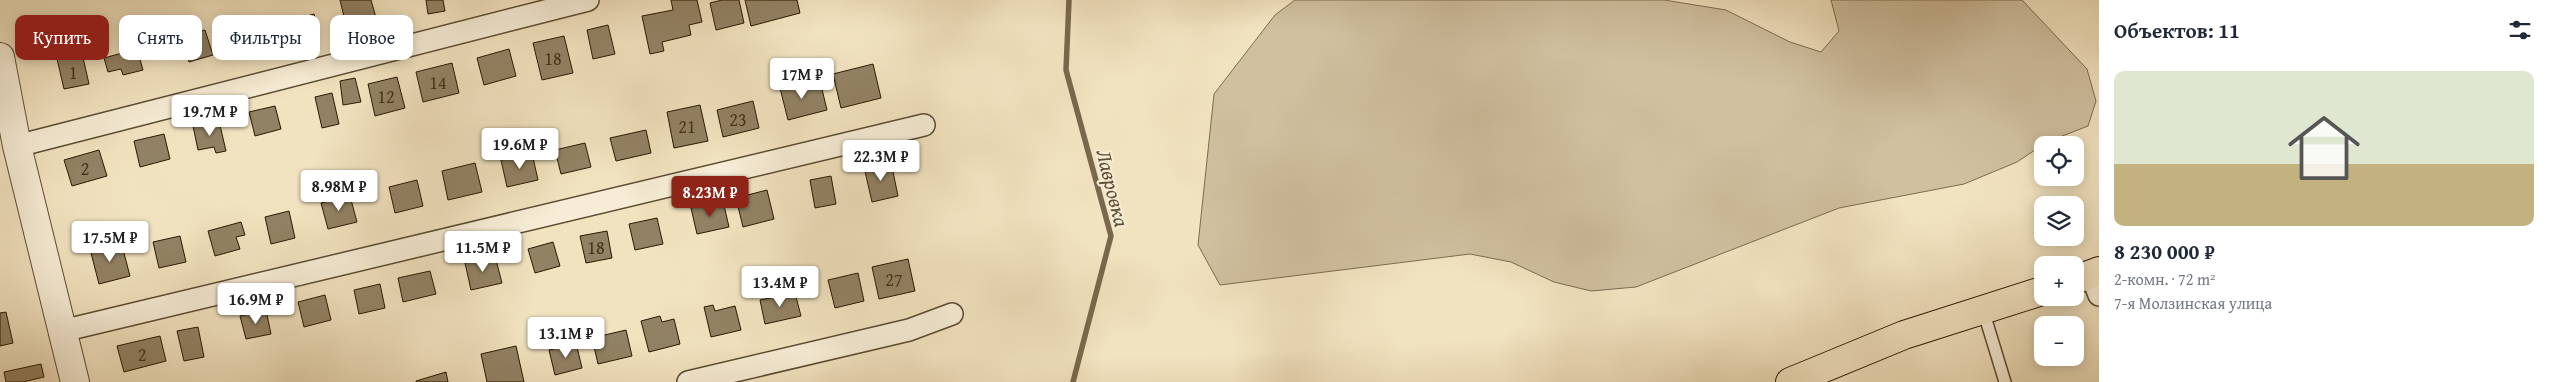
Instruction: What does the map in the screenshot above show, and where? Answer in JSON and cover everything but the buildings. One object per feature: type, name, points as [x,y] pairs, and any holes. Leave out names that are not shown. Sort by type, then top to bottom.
[{"type":"highway","points":[[1790,382],[1904,335],[2034,294]]},
{"type":"street","points":[[17,146],[588,0]]},
{"type":"street","points":[[0,58],[17,146],[75,382]]},
{"type":"street","points":[[62,331],[924,125]]},
{"type":"street","points":[[688,382],[909,330],[952,314]]},
{"type":"lane","points":[[1983,310],[2005,382]]},
{"type":"shaded area","points":[[1295,0],[1664,0],[1726,10],[1790,42],[1821,52],[1839,31],[1831,0],[2022,0],[2087,69],[2096,101],[2088,126],[2062,136],[2034,136],[2034,151],[2017,162],[1964,184],[1839,208],[1636,287],[1591,291],[1554,282],[1511,262],[1470,254],[1220,285],[1198,245],[1214,94],[1275,15]]},
{"type":"waterway","name":"Лавровка","points":[[1069,0],[1066,70],[1111,236],[1073,382]]}]
